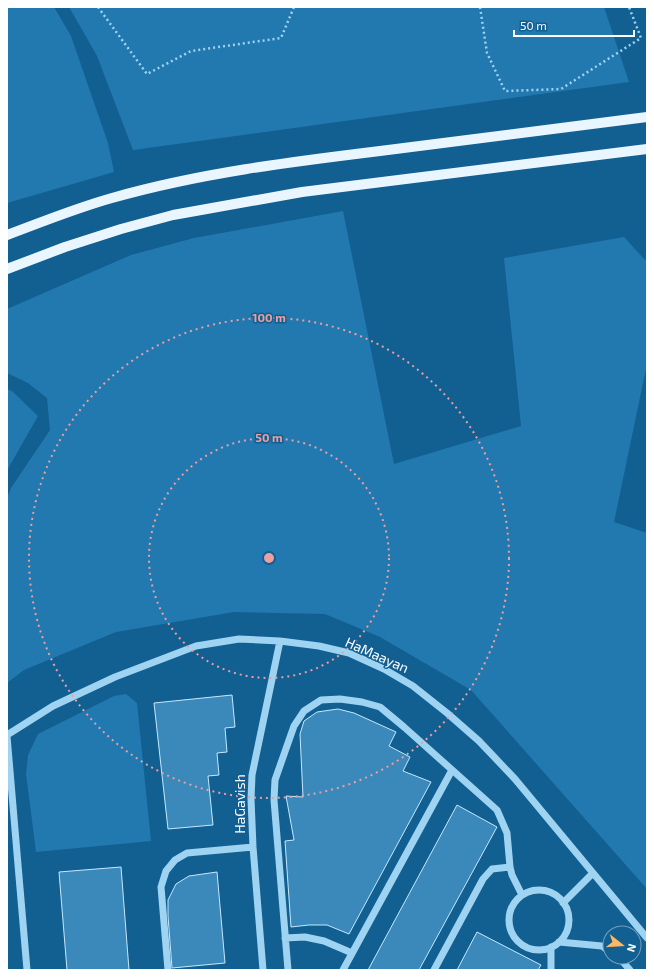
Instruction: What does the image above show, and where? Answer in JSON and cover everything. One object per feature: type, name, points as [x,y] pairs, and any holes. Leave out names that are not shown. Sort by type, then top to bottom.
[{"type":"main road","points":[[7,235],[54,216],[113,198],[166,184],[229,172],[297,161],[647,117]]},
{"type":"main road","points":[[7,269],[92,237],[201,210],[302,192],[647,149]]},
{"type":"street","name":"HaMaayan","points":[[7,735],[53,706],[94,686],[196,646],[239,639],[280,641],[319,646],[349,653],[384,669],[413,686],[448,713],[479,742],[515,779],[647,938]]},
{"type":"street","name":"HaGavish","points":[[263,970],[253,847],[251,799],[252,775],[280,641]]},
{"type":"street","points":[[288,970],[274,800],[275,780],[294,726],[304,711],[320,700],[340,699],[362,702],[380,707],[497,810],[507,833],[512,875],[522,895]]},
{"type":"street","points":[[7,735],[27,970]]},
{"type":"street","points":[[342,970],[452,770]]},
{"type":"street","points":[[168,970],[161,887],[166,871],[175,860],[187,853],[253,847]]},
{"type":"street","points":[[434,970],[483,879],[492,869],[510,867]]},
{"type":"street","points":[[563,903],[593,873]]},
{"type":"street","points":[[541,890],[551,892],[563,903],[569,915],[568,925],[565,934],[559,942],[551,948],[542,950],[532,949],[515,939],[510,930],[510,911],[515,902],[522,895],[531,891],[541,890]]},
{"type":"street","points":[[285,938],[306,937],[352,953]]},
{"type":"street","points":[[559,942],[602,946]]},
{"type":"street","points":[[551,948],[551,970]]},
{"type":"path","points":[[98,7],[147,74],[191,51],[281,38],[294,7]]},
{"type":"path","points":[[480,7],[487,53],[505,91],[561,90],[641,38],[629,7]]},
{"type":"shaded area","points":[[7,7],[54,7],[71,36],[108,143],[114,172],[7,203]]},
{"type":"shaded area","points":[[69,7],[604,7],[629,82],[133,150],[97,56]]},
{"type":"shaded area","points":[[343,211],[394,464],[521,426],[504,258],[624,237],[644,259],[647,260],[647,364],[614,522],[647,533],[647,889],[471,690],[380,637],[325,614],[234,612],[116,632],[24,670],[7,683],[7,498],[11,488],[50,430],[47,398],[28,383],[7,373],[7,309],[131,255],[194,238]]},
{"type":"shaded area","points":[[7,389],[12,391],[38,416],[7,473]]},
{"type":"shaded area","points":[[126,694],[137,703],[151,841],[36,852],[26,774],[28,755],[38,734],[114,696]]},
{"type":"building","points":[[232,695],[235,727],[225,728],[227,752],[217,753],[219,775],[208,776],[213,825],[168,829],[154,703]]},
{"type":"building","points":[[338,709],[354,713],[396,732],[389,746],[410,757],[403,771],[431,782],[349,934],[327,925],[291,927],[285,841],[294,840],[286,796],[303,797],[300,734],[304,721],[317,712]]},
{"type":"building","points":[[457,805],[497,827],[419,970],[368,970]]},
{"type":"building","points":[[121,867],[129,970],[67,970],[59,872]]},
{"type":"building","points":[[217,872],[225,963],[172,968],[168,900],[176,884],[189,876]]},
{"type":"building","points":[[477,932],[541,965],[538,970],[457,970]]}]
